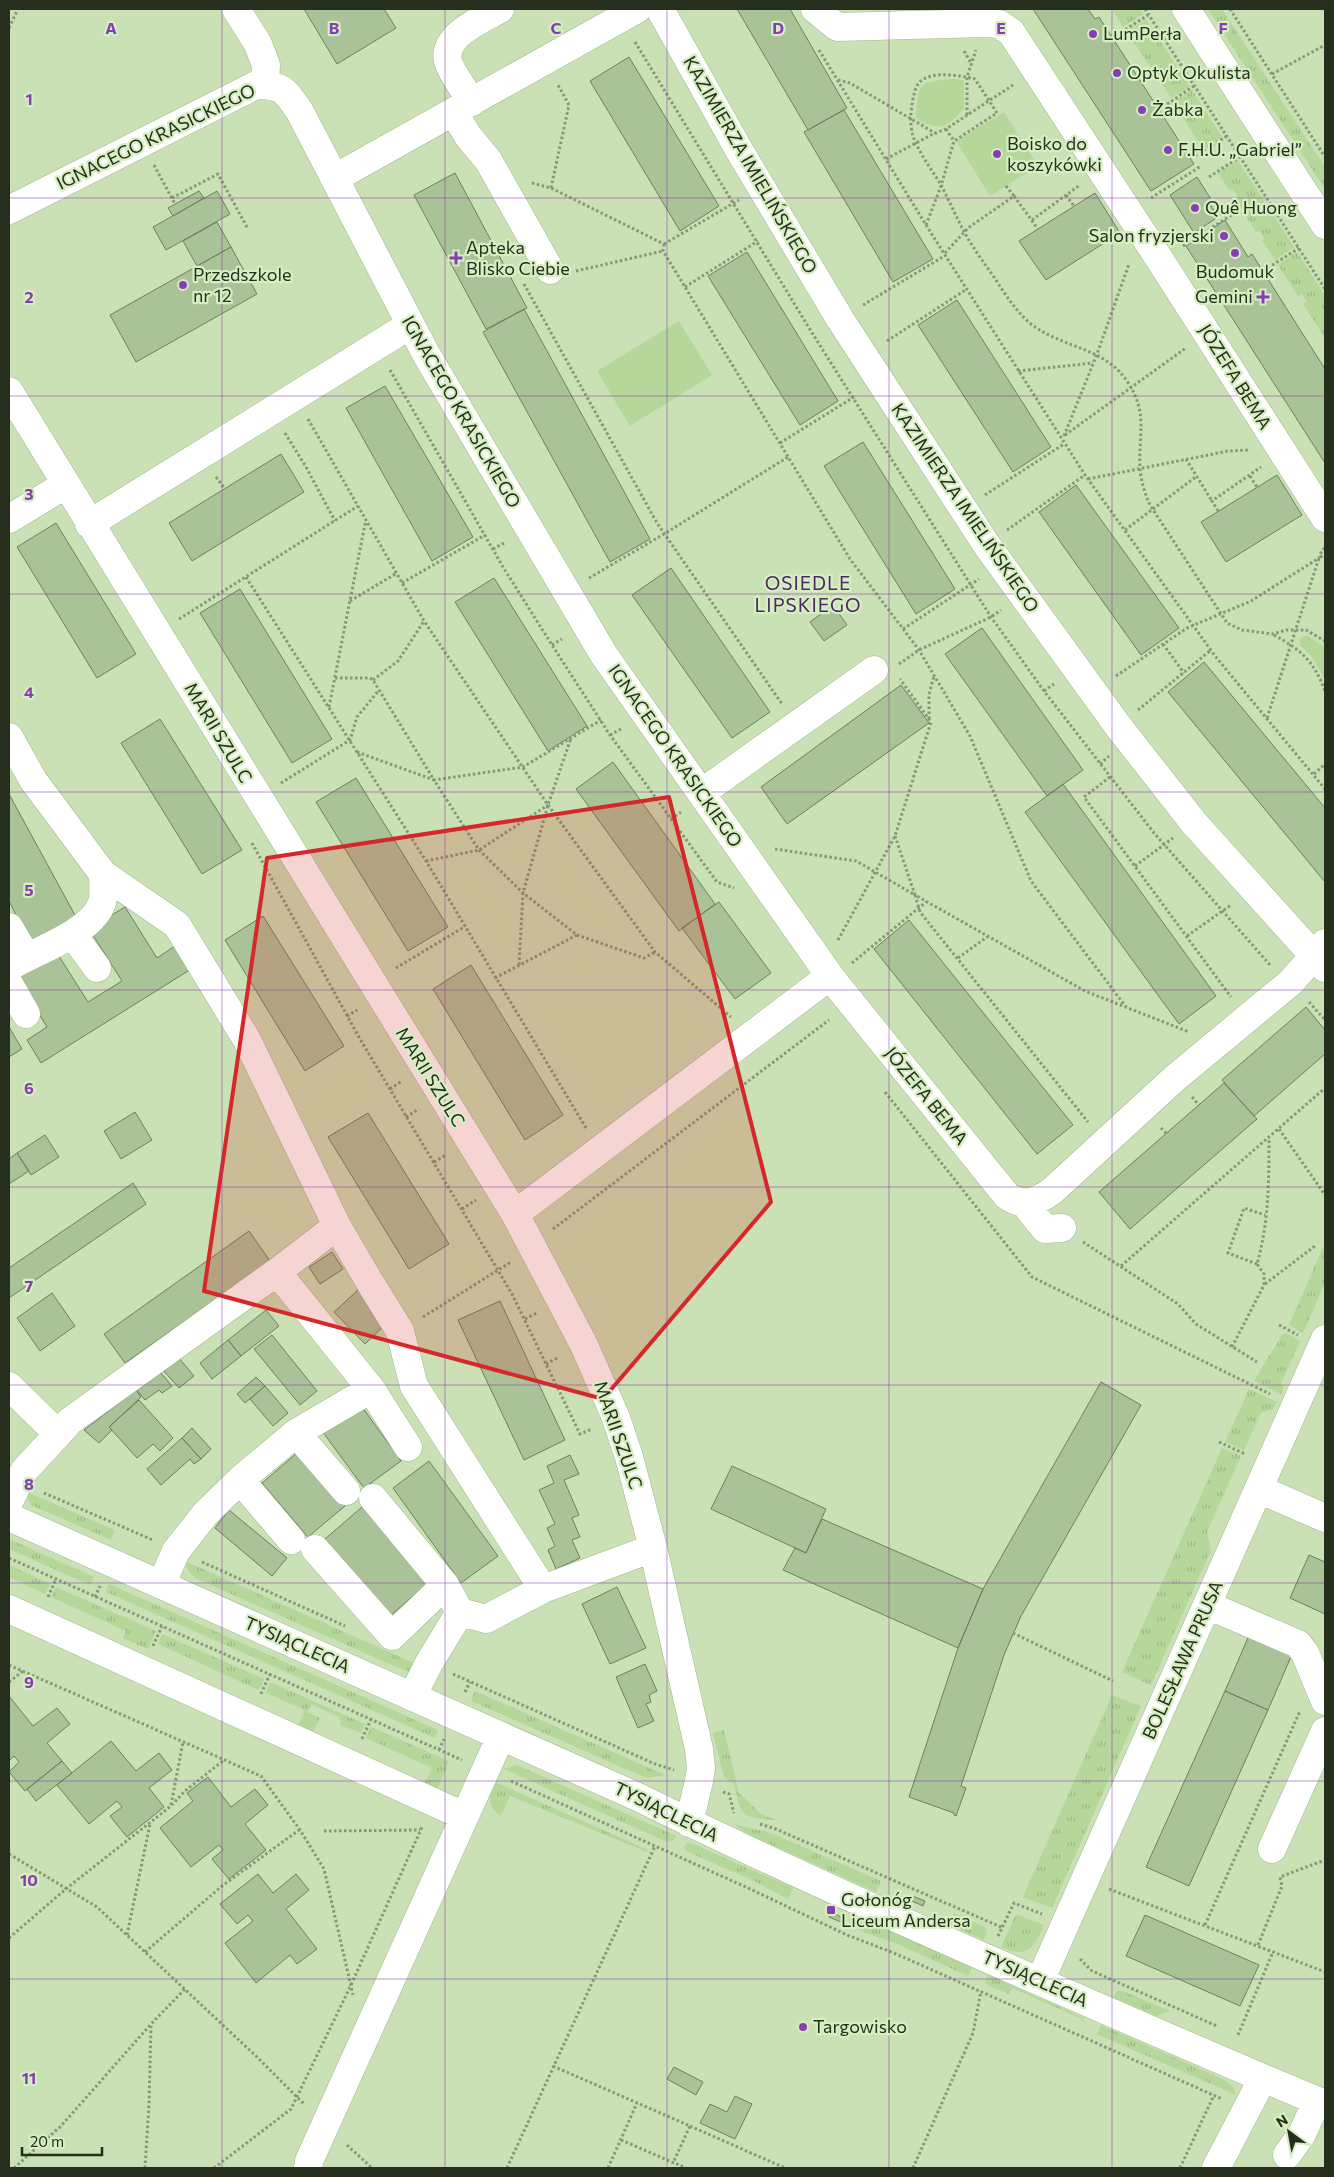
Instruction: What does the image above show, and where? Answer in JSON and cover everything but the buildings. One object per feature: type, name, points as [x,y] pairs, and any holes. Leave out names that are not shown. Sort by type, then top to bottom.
[{"type":"street","points":[[236,9],[258,44],[266,65],[265,85]]},
{"type":"street","points":[[500,9],[455,35],[449,47],[448,61],[463,107],[495,173],[550,270]]},
{"type":"street","points":[[335,178],[637,9]]},
{"type":"street","name":"KAZIMIERZA IMIELIŃSKIEGO","points":[[660,9],[761,187],[840,319],[986,544],[1118,726],[1194,822],[1253,889],[1321,955]]},
{"type":"street","name":"JÓZEFA BEMA","points":[[815,9],[836,27],[985,22],[999,24],[1012,32],[1325,518]]},
{"type":"street","points":[[1186,9],[1325,224]]},
{"type":"street","name":"IGNACEGO KRASICKIEGO","points":[[9,210],[256,85],[273,84],[288,94],[300,112],[410,324],[604,655],[829,974]]},
{"type":"street","points":[[89,524],[410,324]]},
{"type":"street","name":"MARII SZULC","points":[[9,391],[65,485],[515,1214],[584,1345],[616,1418],[629,1457],[653,1548],[700,1749],[701,1768],[689,1822]]},
{"type":"street","points":[[9,519],[65,485]]},
{"type":"street","points":[[701,793],[796,726],[886,673]]},
{"type":"street","points":[[9,737],[33,780],[103,874],[177,925],[247,1040],[337,1226],[368,1281],[400,1331],[414,1386],[542,1589]]},
{"type":"street","points":[[9,927],[17,962],[73,934],[95,915],[102,904],[103,874]]},
{"type":"street","points":[[73,934],[96,968]]},
{"type":"street","points":[[1062,1228],[1045,1229],[1024,1203],[1039,1200],[1052,1191],[1214,1044],[1291,982],[1321,955]]},
{"type":"street","points":[[515,1214],[753,1035],[829,974]]},
{"type":"street","name":"JÓZEFA BEMA","points":[[829,974],[1007,1196],[1015,1202],[1024,1203]]},
{"type":"street","points":[[9,984],[26,1014]]},
{"type":"street","points":[[9,1502],[24,1470],[70,1421],[277,1272],[337,1226]]},
{"type":"street","points":[[277,1272],[371,1389],[408,1447]]},
{"type":"street","name":"BOLESŁAWA PRUSA","points":[[1040,1981],[1325,1339]]},
{"type":"street","points":[[9,1386],[57,1433]]},
{"type":"street","points":[[161,1585],[176,1551],[206,1513],[240,1480],[296,1432],[371,1389]]},
{"type":"street","points":[[296,1432],[346,1491]]},
{"type":"street","points":[[240,1480],[392,1636],[445,1585]]},
{"type":"street","points":[[1259,1489],[1325,1518]]},
{"type":"street","points":[[373,1498],[445,1585],[460,1612],[486,1619],[542,1589],[653,1548]]},
{"type":"street","name":"TYSIĄCLECIA","points":[[9,1516],[501,1736],[689,1822],[739,1848],[1262,2078],[1321,2102]]},
{"type":"street","points":[[1207,1605],[1298,1644],[1320,1689]]},
{"type":"street","points":[[9,1609],[464,1816]]},
{"type":"street","points":[[412,1697],[429,1663],[460,1612]]},
{"type":"street","points":[[1272,1849],[1325,1731]]},
{"type":"street","points":[[308,2168],[309,2161],[501,1736]]},
{"type":"street","points":[[1216,2168],[1262,2078]]},
{"type":"street","points":[[1287,2155],[1321,2102]]},
{"type":"path","points":[[9,28],[18,9]]},
{"type":"path","points":[[1144,9],[1325,289]]},
{"type":"path","points":[[1230,9],[1325,157]]},
{"type":"path","points":[[1117,35],[1148,15]]},
{"type":"path","points":[[967,115],[967,77],[985,22]]},
{"type":"path","points":[[1272,74],[1325,46]]},
{"type":"path","points":[[819,48],[926,224],[1086,477],[1211,650],[1325,788]]},
{"type":"path","points":[[886,159],[946,129],[1036,69]]},
{"type":"path","points":[[926,224],[941,186],[954,141],[997,112],[975,79],[948,75],[924,78],[917,84],[915,90],[911,119],[916,143],[941,186],[965,232],[1022,315],[1047,333],[1097,354],[1115,367],[1131,388],[1139,409],[1142,424],[1140,468],[1144,490],[1152,510],[1220,614],[1234,627],[1273,634],[1292,644],[1313,664],[1325,691]]},
{"type":"path","points":[[838,80],[850,83],[936,133]]},
{"type":"path","points":[[552,188],[569,105],[558,85]]},
{"type":"path","points":[[1163,106],[1194,86]]},
{"type":"path","points":[[946,129],[954,141]]},
{"type":"path","points":[[1195,156],[1227,136]]},
{"type":"path","points":[[1209,177],[1240,157]]},
{"type":"path","points":[[1129,212],[1201,166]]},
{"type":"path","points":[[1032,220],[1102,170]]},
{"type":"path","points":[[157,171],[175,204]]},
{"type":"path","points":[[495,173],[552,188],[664,244]]},
{"type":"path","points":[[172,198],[218,174],[248,229]]},
{"type":"path","points":[[1006,186],[1038,229]]},
{"type":"path","points":[[664,244],[761,187]]},
{"type":"path","points":[[1066,195],[1074,206]]},
{"type":"path","points":[[814,336],[945,254],[965,232],[1014,196]]},
{"type":"path","points":[[1160,260],[1233,214]]},
{"type":"path","points":[[685,287],[784,225]]},
{"type":"path","points":[[664,244],[664,251],[685,287],[850,558],[919,650],[970,736],[1031,881],[1126,1007]]},
{"type":"path","points":[[1268,268],[1299,248]]},
{"type":"path","points":[[525,285],[550,270],[565,273],[664,251]]},
{"type":"path","points":[[1062,437],[1097,354],[1129,264]]},
{"type":"path","points":[[520,277],[664,534],[796,726]]},
{"type":"path","points":[[863,356],[967,289]]},
{"type":"path","points":[[378,345],[508,575],[601,720],[717,882],[777,902]]},
{"type":"path","points":[[1062,437],[1181,351]]},
{"type":"path","points":[[1018,371],[1093,363]]},
{"type":"path","points":[[780,442],[853,398]]},
{"type":"path","points":[[306,416],[424,621],[548,804],[655,952],[753,1035]]},
{"type":"path","points":[[283,430],[306,466],[334,521]]},
{"type":"path","points":[[962,509],[1064,444]]},
{"type":"path","points":[[986,544],[1086,477],[1228,451],[1247,450]]},
{"type":"path","points":[[1212,501],[1250,476],[1282,450]]},
{"type":"path","points":[[566,591],[664,534],[788,457]]},
{"type":"path","points":[[1186,459],[1218,511]]},
{"type":"path","points":[[1125,530],[1197,476]]},
{"type":"path","points":[[1250,476],[1257,487]]},
{"type":"path","points":[[157,633],[358,506]]},
{"type":"path","points":[[329,708],[366,519]]},
{"type":"path","points":[[402,583],[485,535]]},
{"type":"path","points":[[1267,718],[1319,558],[1322,550],[1325,548]]},
{"type":"path","points":[[1093,692],[1193,625],[1251,601],[1325,554]]},
{"type":"path","points":[[350,601],[397,573]]},
{"type":"path","points":[[246,577],[426,861],[600,1150]]},
{"type":"path","points":[[903,629],[970,585]]},
{"type":"path","points":[[908,658],[919,650],[991,617],[1022,595]]},
{"type":"path","points":[[373,680],[398,661],[424,621]]},
{"type":"path","points":[[1273,634],[1296,629],[1314,633],[1325,641]]},
{"type":"path","points":[[1163,644],[1184,673]]},
{"type":"path","points":[[1118,726],[1211,650]]},
{"type":"path","points":[[886,673],[929,720]]},
{"type":"path","points":[[829,974],[876,872],[895,836],[931,722],[929,720],[928,694],[934,675]]},
{"type":"path","points":[[334,678],[370,678],[373,680],[479,850],[522,892],[577,935],[644,958],[655,952]]},
{"type":"path","points":[[258,798],[350,740],[357,718],[379,690]]},
{"type":"path","points":[[357,752],[434,780],[523,767],[601,720]]},
{"type":"path","points":[[519,965],[522,892],[548,804],[571,738]]},
{"type":"path","points":[[1314,774],[1325,764]]},
{"type":"path","points":[[1110,777],[1084,797],[1246,1018]]},
{"type":"path","points":[[426,861],[479,850],[548,804]]},
{"type":"path","points":[[1135,866],[1194,822]]},
{"type":"path","points":[[248,836],[360,1039],[498,1270],[525,1319],[580,1434],[616,1418]]},
{"type":"path","points":[[895,836],[919,908],[1104,1142]]},
{"type":"path","points":[[737,845],[846,858],[856,861],[1085,991],[1174,1025],[1214,1044]]},
{"type":"path","points":[[1187,936],[1253,889]]},
{"type":"path","points":[[829,974],[926,902]]},
{"type":"path","points":[[372,982],[464,927]]},
{"type":"path","points":[[495,978],[577,935]]},
{"type":"path","points":[[958,958],[987,937]]},
{"type":"path","points":[[400,1331],[533,1246],[851,1003]]},
{"type":"path","points":[[1121,1266],[1325,1088]]},
{"type":"path","points":[[1279,1129],[1325,1195]]},
{"type":"path","points":[[1257,1264],[1264,1239],[1265,1215],[1269,1195],[1269,1137]]},
{"type":"path","points":[[1264,1284],[1264,1274],[1257,1264],[1228,1253],[1244,1208],[1265,1215]]},
{"type":"path","points":[[1062,1228],[1178,1304],[1196,1324],[1257,1362]]},
{"type":"path","points":[[1232,1347],[1264,1284],[1315,1246]]},
{"type":"path","points":[[1245,1382],[1275,1397]]},
{"type":"path","points":[[9,1558],[468,1762]]},
{"type":"path","points":[[153,1646],[162,1626]]},
{"type":"path","points":[[1013,1633],[1113,1681]]},
{"type":"path","points":[[9,1665],[261,1776],[300,1830],[324,1869],[354,2002]]},
{"type":"path","points":[[9,1682],[22,1671]]},
{"type":"path","points":[[1206,1925],[1320,1689]]},
{"type":"path","points":[[171,1806],[183,1742]]},
{"type":"path","points":[[9,1938],[67,1888],[150,1824],[185,1791],[224,1760]]},
{"type":"path","points":[[507,1780],[748,1888],[847,1935],[894,1953],[981,1991],[1247,2110]]},
{"type":"path","points":[[723,1792],[730,1794],[737,1817]]},
{"type":"path","points":[[214,2168],[291,2110],[351,1985],[420,1830],[436,1803]]},
{"type":"path","points":[[127,1935],[150,1824]]},
{"type":"path","points":[[758,1824],[776,1829],[1003,1928]]},
{"type":"path","points":[[145,1952],[222,1886],[300,1830]]},
{"type":"path","points":[[324,1831],[420,1830]]},
{"type":"path","points":[[507,2168],[655,1846]]},
{"type":"path","points":[[9,1854],[97,1908],[185,1989],[297,2098]]},
{"type":"path","points":[[1258,1945],[1282,1886],[1280,1878],[1325,1860]]},
{"type":"path","points":[[884,1883],[887,1877]]},
{"type":"path","points":[[1107,1888],[1325,1972]]},
{"type":"path","points":[[793,1910],[796,1903]]},
{"type":"path","points":[[999,1934],[1014,1903],[1047,1917]]},
{"type":"path","points":[[950,1911],[952,1905]]},
{"type":"path","points":[[847,1935],[850,1927]]},
{"type":"path","points":[[1080,1952],[1082,1962],[1092,1971],[1221,2028]]},
{"type":"path","points":[[1238,2036],[1273,1952]]},
{"type":"path","points":[[14,2168],[61,2126],[151,2024],[185,1989]]},
{"type":"path","points":[[913,2168],[973,2033],[981,1991]]},
{"type":"path","points":[[144,2168],[149,2104],[151,2024]]},
{"type":"path","points":[[1230,2032],[1247,2039]]},
{"type":"path","points":[[553,2066],[785,2168]]},
{"type":"path","points":[[1180,2168],[1214,2095]]},
{"type":"path","points":[[608,2168],[637,2103]]},
{"type":"path","points":[[674,2163],[690,2126]]},
{"type":"path","points":[[621,2140],[686,2168]]},
{"type":"highlighted area","points":[[669,797],[771,1202],[603,1399],[204,1291],[267,858]]},
{"type":"green space","points":[[1112,9],[1139,9],[1143,14],[1123,27]]},
{"type":"green space","points":[[1208,9],[1222,9],[1325,167],[1325,189]]},
{"type":"green space","points":[[1146,19],[1190,87],[1171,98],[1127,32]]},
{"type":"green space","points":[[964,80],[964,108],[958,115],[947,124],[937,127],[916,118],[919,91],[922,86],[932,81]]},
{"type":"green space","points":[[1192,90],[1222,137],[1203,149],[1173,102]]},
{"type":"green space","name":"Boisko do koszykówki","points":[[1004,112],[1038,166],[990,196],[956,141]]},
{"type":"green space","points":[[1238,161],[1294,247],[1275,260],[1262,240],[1264,238],[1259,231],[1256,232],[1235,199],[1238,197],[1233,190],[1230,191],[1218,173]]},
{"type":"green space","points":[[1297,252],[1325,296],[1325,338],[1303,304],[1307,302],[1302,294],[1298,296],[1278,265]]},
{"type":"green space","points":[[679,321],[712,375],[630,426],[597,371]]},
{"type":"green space","points":[[1307,635],[1325,648],[1325,679],[1312,657],[1300,645],[1300,638]]},
{"type":"green space","points":[[1325,1243],[1325,1283],[1303,1333],[1289,1325]]},
{"type":"green space","points":[[1286,1333],[1300,1341],[1281,1384],[1284,1387],[1281,1394],[1254,1381],[1282,1335]]},
{"type":"green space","points":[[1249,1389],[1277,1402],[1273,1409],[1261,1413],[1244,1450],[1225,1442]]},
{"type":"green space","points":[[1222,1448],[1241,1456],[1207,1532],[1211,1550],[1151,1685],[1122,1672]]},
{"type":"green space","points":[[27,1492],[115,1530],[111,1540],[31,1505]]},
{"type":"green space","points":[[9,1539],[94,1577],[90,1585],[9,1549]]},
{"type":"green space","points":[[185,1561],[416,1664],[408,1672],[195,1578],[188,1571]]},
{"type":"green space","points":[[9,1565],[50,1584],[45,1594],[9,1577]]},
{"type":"green space","points":[[109,1584],[438,1730],[435,1738],[106,1592]]},
{"type":"green space","points":[[56,1587],[156,1631],[148,1649],[123,1638],[126,1631],[51,1597]]},
{"type":"green space","points":[[162,1634],[264,1679],[259,1690],[158,1644]]},
{"type":"green space","points":[[270,1682],[365,1724],[361,1733],[340,1725],[339,1717],[311,1704],[307,1712],[320,1718],[311,1735],[297,1728],[305,1710],[266,1693]]},
{"type":"green space","points":[[475,1691],[665,1775],[648,1778],[642,1776],[471,1701]]},
{"type":"green space","points":[[1112,1695],[1141,1706],[1052,1908],[1023,1897]]},
{"type":"green space","points":[[371,1727],[449,1761],[437,1790],[424,1785],[432,1768],[366,1738]]},
{"type":"green space","points":[[724,1730],[739,1793],[760,1813],[776,1820],[756,1818],[745,1814],[741,1809],[734,1784],[724,1777],[713,1733]]},
{"type":"green space","points":[[517,1765],[676,1836],[673,1841],[667,1842],[504,1769]]},
{"type":"green space","points":[[493,1781],[648,1850],[647,1852],[510,1796],[501,1816],[491,1805]]},
{"type":"green space","points":[[733,1824],[771,1833],[881,1881],[876,1892],[748,1834]]},
{"type":"green space","points":[[687,1843],[691,1843],[793,1888],[788,1899],[750,1879],[686,1851],[684,1847]]},
{"type":"green space","points":[[954,1913],[986,1928],[987,1932],[984,1940],[950,1925]]},
{"type":"green space","points":[[1016,1914],[1044,1925],[1033,1945],[1028,1949],[1017,1952],[1001,1947]]},
{"type":"green space","points":[[863,1919],[972,1968],[968,1976],[895,1943],[858,1930]]},
{"type":"green space","points":[[988,1975],[1084,2018],[1082,2023],[1082,2019],[1012,1988],[1009,1994],[987,1985],[985,1982]]},
{"type":"green space","points":[[1117,1991],[1123,1991],[1170,2011],[1157,2016],[1113,1997]]},
{"type":"green space","points":[[1101,2025],[1227,2081],[1233,2087],[1236,2095],[1097,2034]]},
{"type":"place","name":"LumPerła","points":[[1093,34]]},
{"type":"place","name":"Optyk Okulista","points":[[1117,73]]},
{"type":"place","name":"Żabka","points":[[1142,110]]},
{"type":"place","name":"F.H.U. „Gabriel”","points":[[1168,150]]},
{"type":"place","name":"Boisko do koszykówki","points":[[997,154]]},
{"type":"place","name":"Quê Huong","points":[[1195,208]]},
{"type":"place","name":"Salon fryzjerski","points":[[1224,236]]},
{"type":"place","name":"Budomuk","points":[[1235,253]]},
{"type":"place","name":"Apteka Blisko Ciebie","points":[[456,258]]},
{"type":"place","name":"Przedszkole nr 12","points":[[183,285]]},
{"type":"place","name":"Gemini","points":[[1263,297]]},
{"type":"place","name":"Gołonóg Liceum Andersa","points":[[831,1910]]},
{"type":"place","name":"Targowisko","points":[[803,2027]]},
{"type":"district","name":"OSIEDLE LIPSKIEGO","points":[[808,594]]}]
